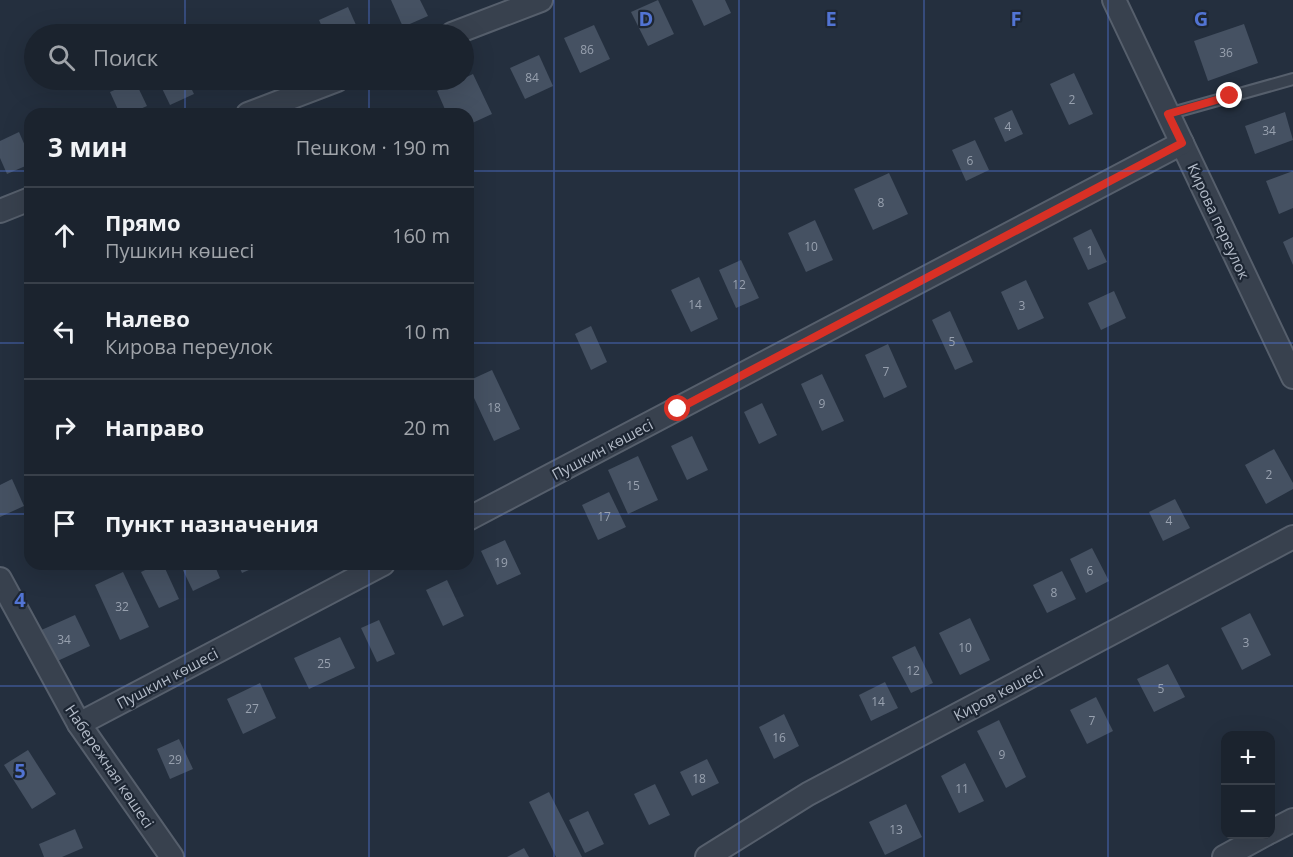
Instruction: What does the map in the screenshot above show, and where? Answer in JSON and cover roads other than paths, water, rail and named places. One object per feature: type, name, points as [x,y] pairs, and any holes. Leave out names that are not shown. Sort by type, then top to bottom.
[{"type":"street","points":[[474,26],[541,0]]},
{"type":"street","name":"Кирова переулок","points":[[1113,0],[1293,377]]},
{"type":"street","points":[[264,108],[311,90]]},
{"type":"street","name":"Пушкин көшесі","points":[[474,516],[1182,143]]},
{"type":"street","points":[[0,211],[24,201]]},
{"type":"street","name":"Киров көшесі","points":[[707,857],[808,794],[1293,537]]},
{"type":"street","name":"Пушкин көшесі","points":[[79,724],[372,570]]},
{"type":"street","name":"Набережная көшесі","points":[[0,579],[79,724],[172,857]]},
{"type":"street","points":[[1275,829],[1293,820]]},
{"type":"street","points":[[1224,857],[1257,839]]},
{"type":"lane","points":[[1168,114],[1293,79]]}]
